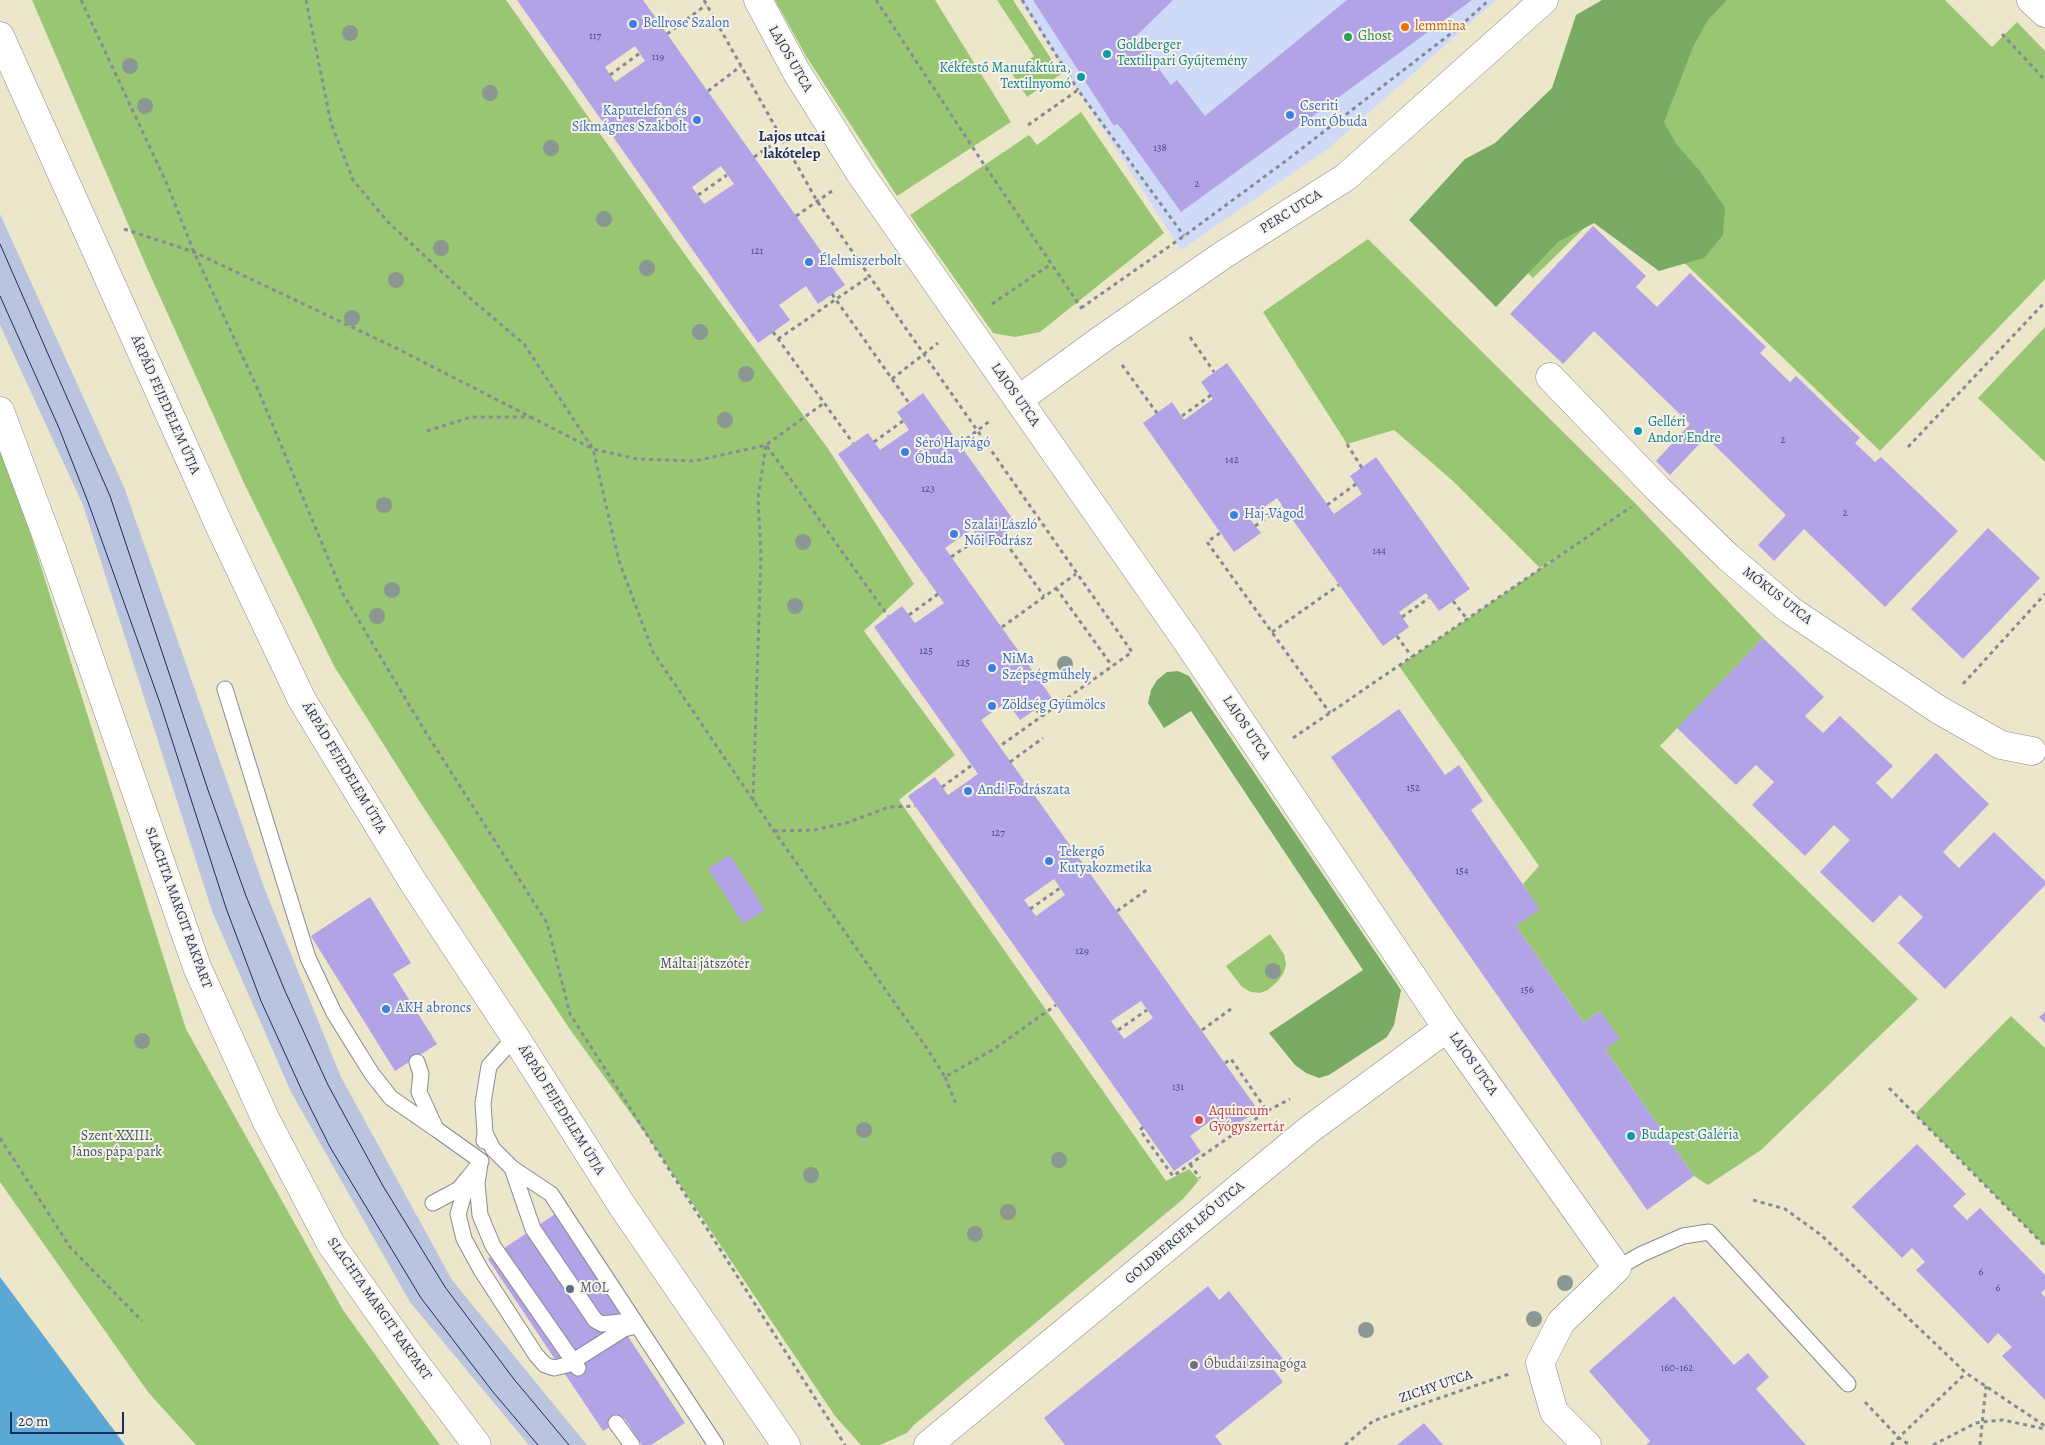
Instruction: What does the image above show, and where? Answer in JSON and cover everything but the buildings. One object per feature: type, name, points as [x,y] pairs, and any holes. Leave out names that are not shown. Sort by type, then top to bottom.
[{"type":"street","name":"LAJOS UTCA","points":[[758,0],[796,71],[860,173],[1266,757],[1448,1028],[1617,1268]]},
{"type":"street","name":"PERC UTCA","points":[[1018,400],[1102,338],[1223,254],[1346,177],[1544,0]]},
{"type":"street","points":[[2032,0],[2045,13]]},
{"type":"street","name":"ÁRPÁD FEJEDELEM ÚTJA","points":[[0,36],[220,527],[302,700],[413,882],[515,1037],[621,1204],[786,1445]]},
{"type":"street","name":"MÓKUS UTCA","points":[[1550,377],[1658,489],[1728,557],[1790,610],[1938,710],[2001,745],[2038,755]]},
{"type":"street","name":"SLACHTA MARGIT RAKPART","points":[[0,411],[56,562],[197,967],[266,1120],[331,1244],[410,1356],[478,1445]]},
{"type":"street","name":"GOLDBERGER LEÓ UTCA","points":[[928,1445],[1310,1129],[1448,1028]]},
{"type":"street","points":[[1587,1445],[1554,1412],[1540,1363],[1560,1322],[1617,1268]]},
{"type":"lane","points":[[224,689],[308,958],[334,1013],[372,1074],[391,1098],[481,1161]]},
{"type":"lane","points":[[515,1037],[489,1066],[483,1103],[485,1133],[477,1183],[480,1215],[494,1246],[576,1365]]},
{"type":"lane","points":[[417,1062],[421,1074],[420,1092],[436,1129]]},
{"type":"lane","points":[[485,1133],[493,1149],[512,1168],[551,1194],[716,1445]]},
{"type":"lane","points":[[433,1203],[458,1189],[481,1161]]},
{"type":"lane","points":[[512,1168],[533,1229],[595,1320],[602,1324],[620,1322],[636,1326]]},
{"type":"lane","points":[[468,1177],[458,1214],[464,1239],[481,1270],[536,1356],[545,1365],[554,1368],[576,1365],[624,1329],[636,1326]]},
{"type":"lane","points":[[1617,1268],[1642,1254],[1684,1236],[1708,1232],[1848,1384]]},
{"type":"lane","points":[[616,1423],[632,1445]]},
{"type":"path","points":[[81,0],[259,392],[343,594],[423,728],[547,923],[570,1014],[845,1445]]},
{"type":"path","points":[[306,0],[331,123],[353,180],[387,221],[470,299],[524,344],[593,449],[619,561],[653,652],[774,831],[930,1052],[945,1077],[956,1104]]},
{"type":"path","points":[[704,0],[817,200],[1132,652],[1000,746]]},
{"type":"path","points":[[876,0],[979,158],[1081,308],[1157,413]]},
{"type":"path","points":[[1022,0],[1078,90],[1184,236]]},
{"type":"path","points":[[1081,308],[1184,236],[1287,160],[1458,28],[1488,0]]},
{"type":"path","points":[[667,34],[706,5]]},
{"type":"path","points":[[2002,34],[2045,80]]},
{"type":"path","points":[[610,74],[640,53]]},
{"type":"path","points":[[708,91],[741,66]]},
{"type":"path","points":[[1028,125],[1078,90]]},
{"type":"path","points":[[754,157],[782,138]]},
{"type":"path","points":[[698,195],[727,175]]},
{"type":"path","points":[[796,216],[817,200]]},
{"type":"path","points":[[124,229],[194,252],[398,348],[593,449],[637,459],[695,461],[766,445],[824,403]]},
{"type":"path","points":[[778,340],[870,276]]},
{"type":"path","points":[[832,294],[909,403]]},
{"type":"path","points":[[1908,447],[2045,302]]},
{"type":"path","points":[[773,332],[853,444]]},
{"type":"path","points":[[1190,337],[1214,372]]},
{"type":"path","points":[[1182,416],[1210,395]]},
{"type":"path","points":[[427,430],[471,417],[534,417]]},
{"type":"path","points":[[874,442],[903,422]]},
{"type":"path","points":[[960,444],[977,431]]},
{"type":"path","points":[[1347,444],[1362,468]]},
{"type":"path","points":[[766,445],[888,616]]},
{"type":"path","points":[[754,801],[761,555],[758,498],[766,445]]},
{"type":"path","points":[[1327,505],[1356,484]]},
{"type":"path","points":[[1266,757],[1658,489]]},
{"type":"path","points":[[1255,526],[1283,506]]},
{"type":"path","points":[[1220,532],[1207,542],[1330,713]]},
{"type":"path","points":[[1001,536],[1044,597]]},
{"type":"path","points":[[951,557],[979,538]]},
{"type":"path","points":[[1002,628],[1076,574]]},
{"type":"path","points":[[1272,632],[1339,585]]},
{"type":"path","points":[[1056,588],[1112,666]]},
{"type":"path","points":[[909,615],[938,594]]},
{"type":"path","points":[[1938,710],[2045,594]]},
{"type":"path","points":[[1402,617],[1429,598]]},
{"type":"path","points":[[1454,601],[1467,619]]},
{"type":"path","points":[[1397,636],[1412,657]]},
{"type":"path","points":[[1036,709],[1041,716]]},
{"type":"path","points":[[1010,762],[1043,738]]},
{"type":"path","points":[[942,787],[972,765]]},
{"type":"path","points":[[774,831],[814,830],[846,823],[889,807],[915,806]]},
{"type":"path","points":[[1030,908],[1060,888]]},
{"type":"path","points":[[1117,911],[1148,889]]},
{"type":"path","points":[[945,1077],[994,1049],[1056,1005]]},
{"type":"path","points":[[1202,1030],[1231,1009]]},
{"type":"path","points":[[1118,1030],[1147,1010]]},
{"type":"path","points":[[1225,1063],[1231,1059],[1266,1110]]},
{"type":"path","points":[[1889,1088],[2045,1246]]},
{"type":"path","points":[[1143,1127],[1140,1130],[1173,1176],[1266,1110],[1290,1099]]},
{"type":"path","points":[[0,1138],[70,1247],[142,1321]]},
{"type":"path","points":[[1753,1200],[1785,1209],[1821,1235],[1966,1373],[2045,1427]]},
{"type":"path","name":"ZICHY UTCA","points":[[1345,1445],[1373,1421],[1540,1363]]},
{"type":"path","points":[[1890,1445],[1966,1373]]},
{"type":"path","points":[[1848,1384],[1899,1438],[1910,1445]]},
{"type":"path","points":[[1980,1445],[1986,1386]]},
{"type":"path","points":[[1933,1445],[1976,1423],[1982,1422],[2002,1420],[2045,1427]]},
{"type":"shaded area","points":[[1020,0],[1496,0],[1329,148],[1181,250]]},
{"type":"shaded area","points":[[0,214],[124,487],[265,890],[341,1077],[452,1280],[587,1445],[529,1445],[410,1302],[291,1092],[212,911],[83,505],[0,325]]},
{"type":"green space","name":"Máltai játszótér","points":[[32,0],[506,0],[686,256],[829,450],[914,584],[864,631],[955,755],[899,800],[1166,1181],[1189,1169],[1199,1180],[1183,1199],[915,1424],[907,1433],[880,1445],[861,1445],[835,1416],[652,1143],[569,1028],[420,802],[334,666],[244,483],[147,268]]},
{"type":"green space","points":[[775,0],[935,0],[1011,122],[897,196],[806,56]]},
{"type":"green space","points":[[997,0],[1013,0],[1061,74],[1027,97],[1011,72],[1034,56]]},
{"type":"green space","points":[[1602,0],[1727,0],[1707,21],[1693,47],[1664,122],[1677,145],[1700,171],[1725,208],[1723,235],[1704,258],[1659,271],[1594,223],[1558,242],[1496,307],[1409,220],[1465,159],[1495,143],[1552,88],[1576,15]]},
{"type":"green space","points":[[1653,0],[1945,0],[1992,47],[2017,22],[2045,51],[2045,279],[1880,451],[1616,197],[1533,278],[1446,194]]},
{"type":"green space","points":[[1081,112],[1164,233],[1040,332],[1015,337],[993,333],[910,215],[1029,135],[1037,145]]},
{"type":"green space","points":[[1368,239],[1636,504],[1763,638],[1660,746],[1918,999],[1761,1150],[1708,1185],[1694,1176],[1605,1049],[1619,1039],[1600,1011],[1584,1023],[1516,926],[1539,909],[1523,884],[1539,866],[1399,666],[1572,547],[1540,568],[1453,481],[1394,430],[1347,444],[1263,312]]},
{"type":"green space","points":[[2045,327],[2045,462],[1978,398]]},
{"type":"green space","name":"Szent XXIII. János pápa park","points":[[0,436],[186,1029],[343,1310],[440,1445],[196,1445],[148,1392],[0,1182]]},
{"type":"green space","points":[[1178,671],[1189,676],[1401,990],[1394,1025],[1387,1037],[1329,1075],[1319,1078],[1306,1073],[1295,1065],[1269,1033],[1363,970],[1191,711],[1164,728],[1148,703],[1151,690],[1157,680],[1167,672]]},
{"type":"green space","points":[[1270,934],[1284,954],[1286,965],[1283,974],[1268,990],[1260,993],[1251,992],[1242,987],[1226,966]]},
{"type":"green space","points":[[2011,1016],[2045,1048],[2045,1246],[1915,1114]]},
{"type":"water","points":[[0,1277],[125,1445],[0,1445]]},
{"type":"tram line","points":[[0,244],[110,496],[208,790],[246,896],[285,991],[328,1085],[383,1186],[445,1287],[513,1378],[569,1445]]},
{"type":"tram line","points":[[0,296],[59,428],[88,502],[160,703],[226,908],[261,1001],[303,1093],[330,1147],[421,1298],[493,1392],[538,1445]]},
{"type":"place","name":"Bellrose Szalon","points":[[633,24]]},
{"type":"place","name":"lemmïna","points":[[1405,27]]},
{"type":"place","name":"Ghost","points":[[1348,37]]},
{"type":"place","name":"Goldberger Textilipari Gyűjtemény","points":[[1107,54]]},
{"type":"place","name":"Kékfestő Manufaktúra, Textilnyomó","points":[[1081,77]]},
{"type":"place","name":"Cseriti Pont Óbuda","points":[[1290,115]]},
{"type":"place","name":"Kaputelefon és Síkmágnes Szakbolt","points":[[697,120]]},
{"type":"place","name":"Élelmiszerbolt","points":[[809,262]]},
{"type":"place","name":"Gelléri Andor Endre","points":[[1638,431]]},
{"type":"place","name":"Séró Hajvágó Óbuda","points":[[905,452]]},
{"type":"place","name":"Haj-Vágod","points":[[1234,515]]},
{"type":"place","name":"Szalai László Női Fodrász","points":[[954,534]]},
{"type":"place","name":"NiMa Szépségműhely","points":[[992,668]]},
{"type":"place","name":"Zöldség Gyümölcs","points":[[992,706]]},
{"type":"place","name":"Andi Fodrászata","points":[[968,791]]},
{"type":"place","name":"Tekergő Kutyakozmetika","points":[[1049,861]]},
{"type":"place","name":"AKH abroncs","points":[[386,1009]]},
{"type":"place","name":"Aquincum Gyógyszertár","points":[[1199,1120]]},
{"type":"place","name":"Budapest Galéria","points":[[1631,1136]]},
{"type":"place","name":"MOL","points":[[570,1289]]},
{"type":"place","name":"Óbudai zsinagóga","points":[[1194,1365]]},
{"type":"district","name":"Lajos utcai lakótelep","points":[[792,146]]}]
